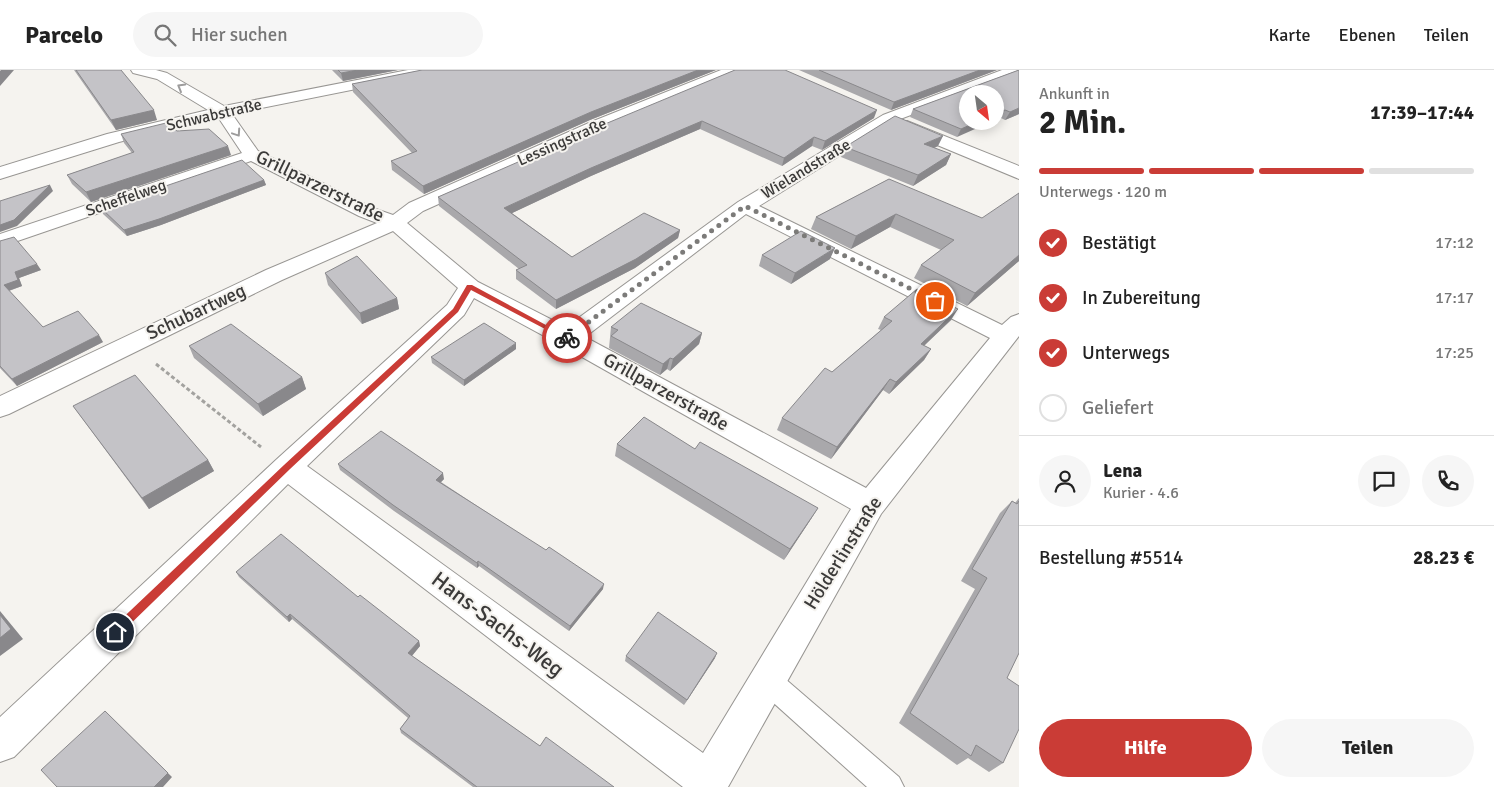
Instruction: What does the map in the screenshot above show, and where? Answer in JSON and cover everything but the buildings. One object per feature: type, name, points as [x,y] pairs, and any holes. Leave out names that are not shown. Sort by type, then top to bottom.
[{"type":"street","points":[[138,70],[162,76],[222,111]]},
{"type":"street","name":"Schwabstraße","points":[[0,173],[113,138],[222,111],[431,70]]},
{"type":"street","name":"Lessingstraße","points":[[395,223],[426,203],[597,126],[734,70]]},
{"type":"street","name":"Wielandstraße","points":[[568,338],[745,206],[880,114],[1015,70]]},
{"type":"street","name":"Grillparzerstraße","points":[[222,111],[252,155],[366,212],[395,223],[470,287],[568,338],[870,505]]},
{"type":"street","points":[[880,114],[1019,173]]},
{"type":"street","name":"Scheffelweg","points":[[0,241],[252,155]]},
{"type":"street","name":"Hölderlinstraße","points":[[707,784],[870,505],[1012,329],[745,206]]},
{"type":"street","name":"Schubartweg","points":[[0,407],[129,343],[274,275],[395,223]]},
{"type":"street","points":[[0,742],[287,467],[456,310],[470,287]]},
{"type":"street","name":"Hans-Sachs-Weg","points":[[287,467],[707,784]]},
{"type":"lane","points":[[767,680],[889,787]]},
{"type":"path","points":[[129,343],[287,467]]},
{"type":"way so far","points":[[567,338],[745,206],[935,301]]},
{"type":"route","points":[[115,632],[287,467],[456,310],[470,287],[567,338]]}]
